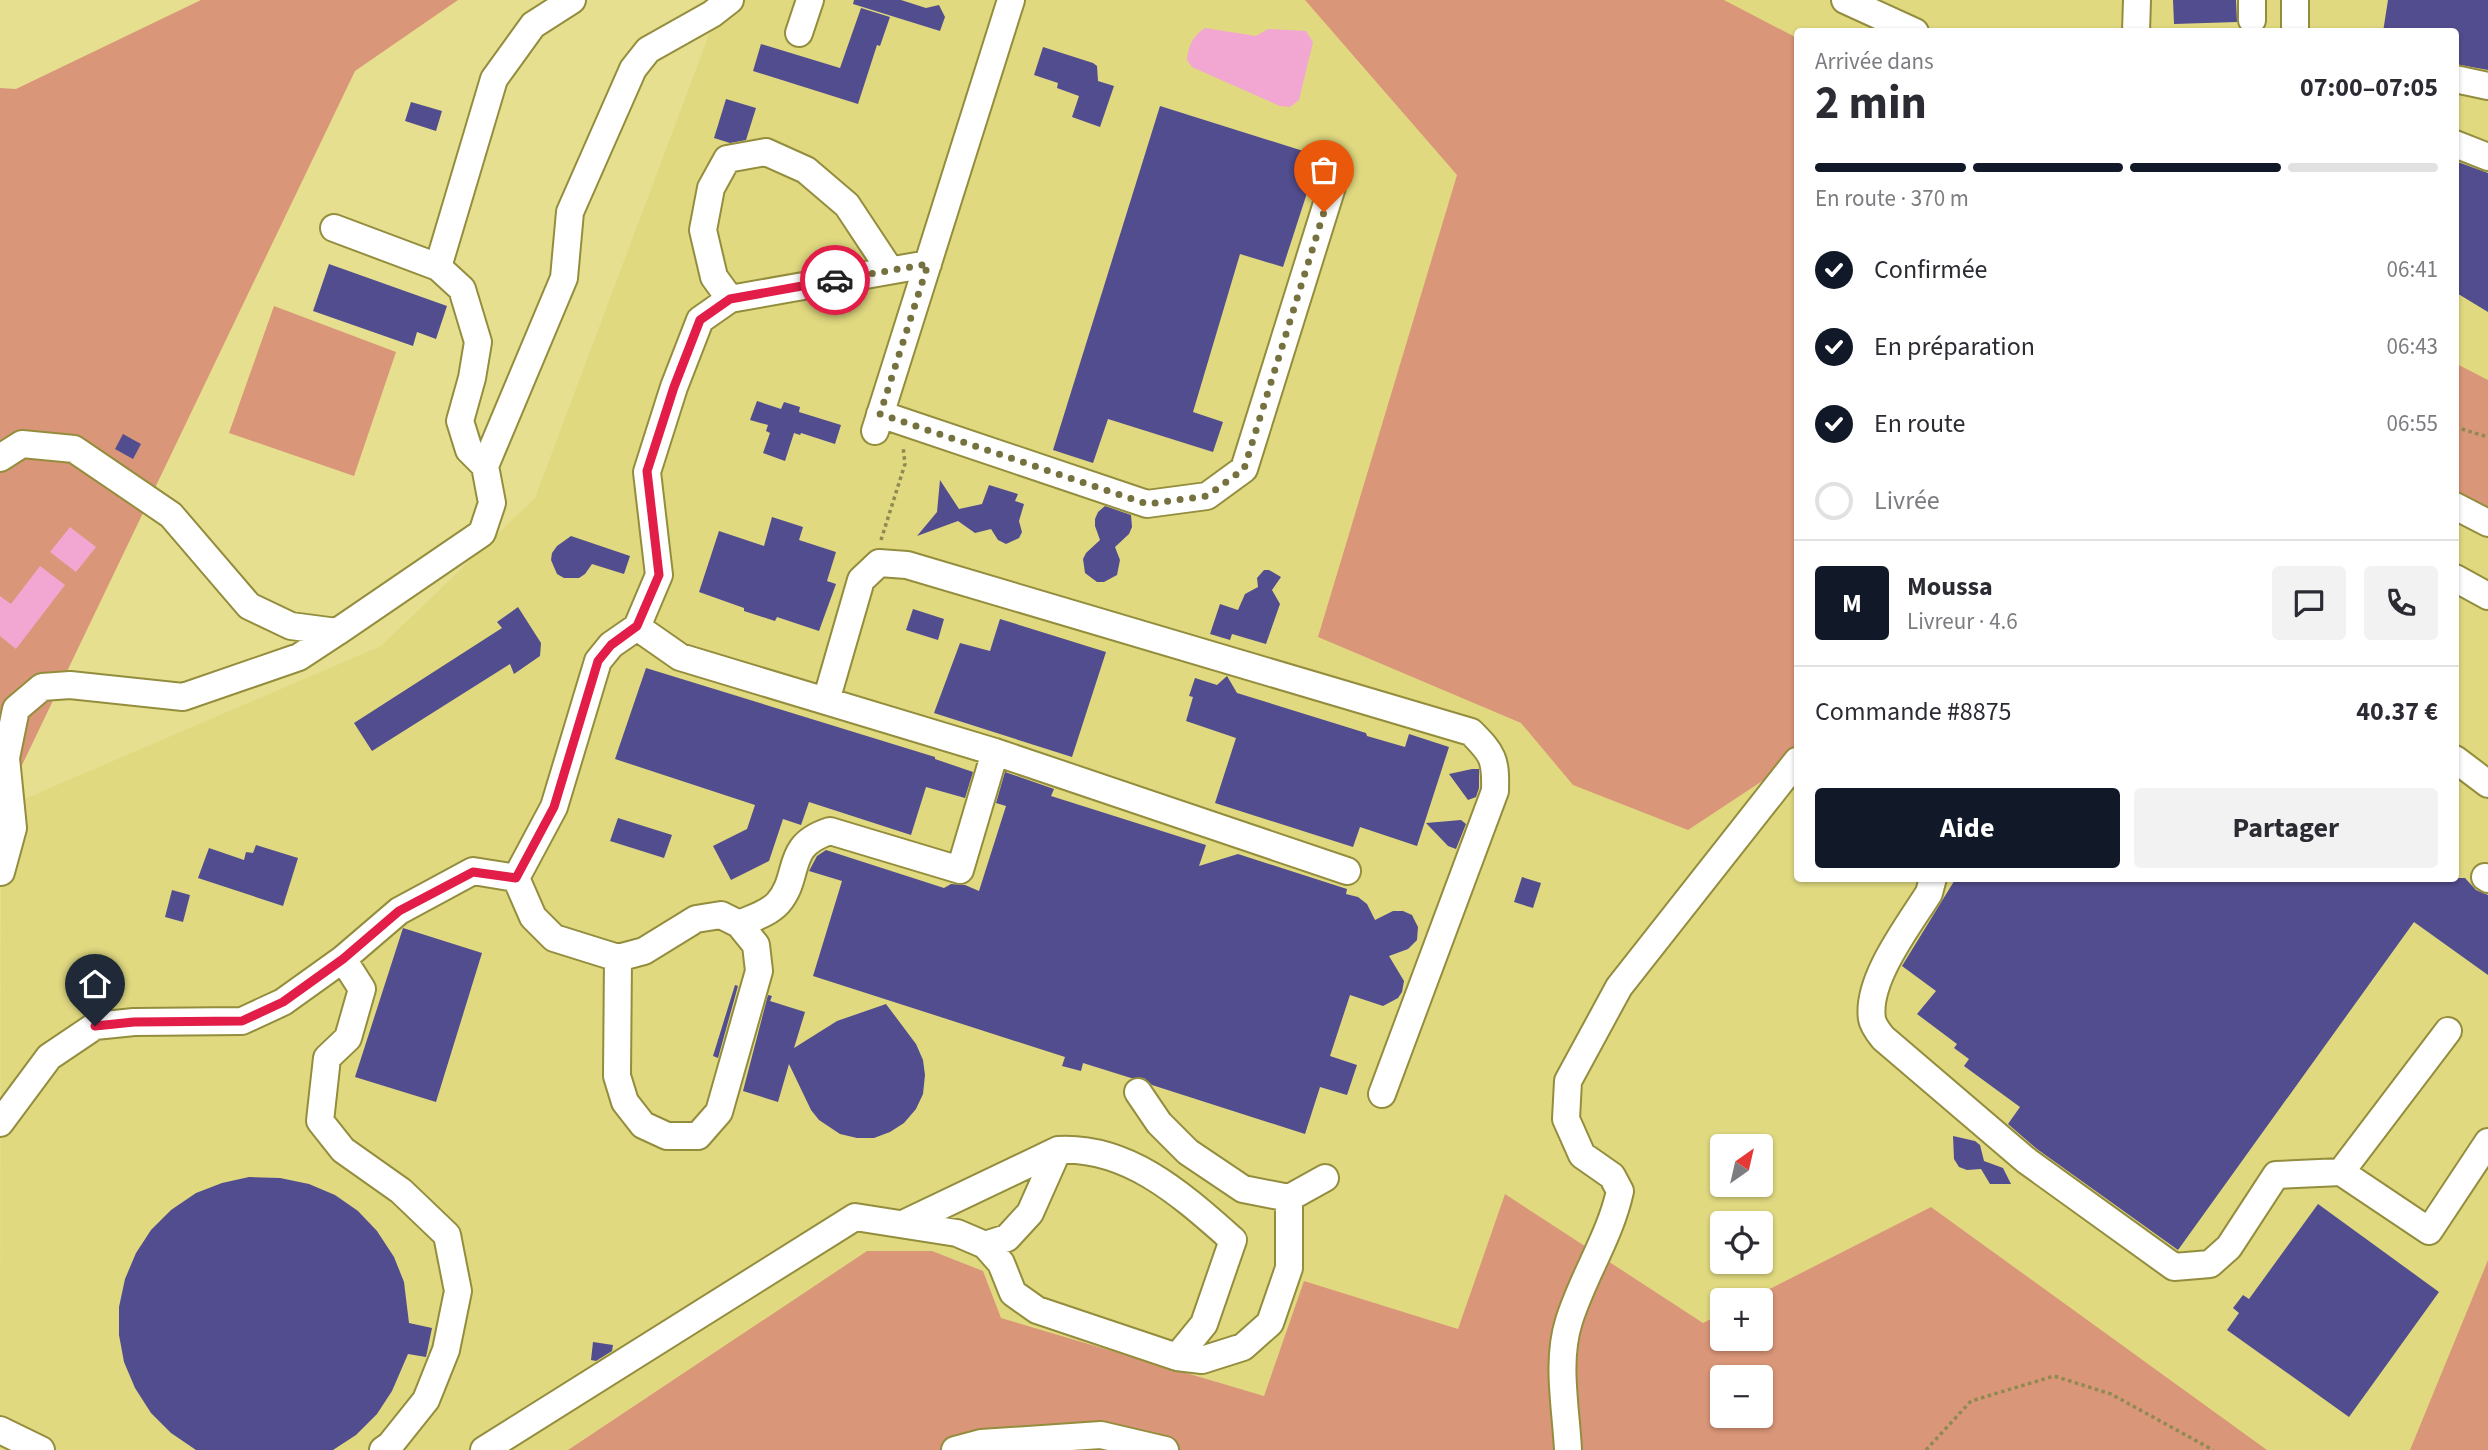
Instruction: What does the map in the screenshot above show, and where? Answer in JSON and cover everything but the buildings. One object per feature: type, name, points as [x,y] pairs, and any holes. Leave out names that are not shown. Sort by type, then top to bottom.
[{"type":"street","points":[[438,267],[494,79],[533,24],[572,0]]},
{"type":"street","points":[[1,872],[13,828],[6,758],[16,709],[42,687],[70,685],[183,697],[299,657],[482,533],[492,503],[485,466],[564,278],[570,212],[633,69],[648,50],[712,15],[730,0]]},
{"type":"street","points":[[799,33],[810,0]]},
{"type":"street","points":[[1011,0],[878,422],[1147,504],[1207,496],[1244,469],[1332,187]]},
{"type":"street","points":[[1845,0],[1906,28]]},
{"type":"street","points":[[2136,28],[2137,0]]},
{"type":"street","points":[[2295,0],[2295,28]]},
{"type":"street","points":[[2459,80],[2488,86]]},
{"type":"street","points":[[2459,146],[2488,157]]},
{"type":"street","points":[[730,299],[714,277],[703,230],[710,188],[727,159],[766,152],[806,170],[847,205],[890,270]]},
{"type":"street","points":[[334,228],[438,267],[462,289],[478,342],[472,378],[460,421],[469,450],[485,466]]},
{"type":"street","points":[[516,878],[554,807],[598,661],[611,645],[637,626],[659,575],[647,471],[674,387],[700,320],[730,299],[928,264]]},
{"type":"street","points":[[0,458],[22,444],[74,449],[171,515],[249,606],[291,625],[337,632]]},
{"type":"street","points":[[2459,508],[2488,523]]},
{"type":"street","points":[[826,701],[861,580],[879,563],[907,565],[1471,732],[1487,748],[1496,766],[1496,791],[1382,1094]]},
{"type":"street","points":[[2459,580],[2488,596]]},
{"type":"street","points":[[637,626],[680,657],[995,752],[1347,871]]},
{"type":"street","points":[[739,924],[771,909],[780,900],[796,858],[811,837],[830,831],[960,870],[995,752]]},
{"type":"street","points":[[2459,763],[2488,784]]},
{"type":"street","points":[[1568,1450],[1562,1356],[1568,1324],[1579,1292],[1614,1220],[1620,1191],[1612,1176],[1582,1155],[1566,1119],[1568,1081],[1619,987],[1794,765]]},
{"type":"street","points":[[0,1123],[49,1057],[95,1026],[134,1022],[242,1021],[283,1002],[343,959],[399,911],[473,872],[516,878]]},
{"type":"street","points":[[516,878],[533,916],[554,938],[618,958],[645,951],[696,919],[721,915],[739,924],[756,945],[759,971],[719,1112],[698,1136],[667,1136],[643,1125],[625,1102],[617,1076],[618,958]]},
{"type":"street","points":[[1932,882],[1929,893],[1881,969],[1874,995],[1872,1021],[1883,1038],[2027,1161],[2174,1267],[2210,1264],[2228,1247],[2276,1175],[2341,1172],[2428,1231],[2488,1142]]},
{"type":"street","points":[[343,959],[362,989],[348,1038],[327,1058],[320,1121],[343,1150],[401,1191],[447,1235],[458,1291],[446,1350],[426,1400],[383,1450]]},
{"type":"street","points":[[2341,1172],[2448,1031]]},
{"type":"street","points":[[1138,1093],[1159,1123],[1188,1152],[1243,1189],[1289,1198],[1325,1178]]},
{"type":"street","points":[[905,1223],[1058,1150],[1083,1149],[1138,1167],[1184,1197],[1233,1240],[1204,1324],[1177,1357]]},
{"type":"street","points":[[985,1245],[1007,1238],[1030,1213],[1058,1150]]},
{"type":"street","points":[[484,1450],[855,1217],[957,1233],[985,1245],[1001,1262],[1013,1293],[1037,1310],[1177,1357],[1202,1360],[1243,1347],[1270,1323],[1289,1268],[1289,1198]]},
{"type":"street","points":[[0,1430],[41,1450]]},
{"type":"street","points":[[955,1450],[981,1443],[1101,1435],[1165,1450]]},
{"type":"path","points":[[878,422],[902,438],[905,464],[878,551],[879,563]]},
{"type":"path","points":[[2459,428],[2488,437]]},
{"type":"path","points":[[1926,1450],[1971,1401],[2054,1376],[2111,1394],[2213,1450]]},
{"type":"shaded area","points":[[201,0],[458,0],[355,71],[0,811],[0,88],[16,89]]},
{"type":"shaded area","points":[[722,0],[1305,0],[1457,175],[1318,637],[1521,723],[1573,785],[1794,758],[1794,882],[2459,882],[2459,524],[2488,538],[2488,1260],[2410,1450],[2267,1450],[1931,1207],[1772,1288],[1710,1288],[1710,1319],[1703,1323],[1505,1194],[1458,1329],[1304,1282],[1264,1396],[1000,1318],[983,1271],[867,1251],[568,1450],[0,1450],[1,809],[381,646],[535,498]]},
{"type":"shaded area","points":[[1305,0],[1724,0],[1794,36],[1794,760],[1688,830],[1573,785],[1521,723],[1318,637],[1457,175]]},
{"type":"shaded area","points":[[1724,0],[2488,0],[2488,380],[2459,365],[2459,28],[1794,28],[1794,36]]},
{"type":"shaded area","points":[[1205,28],[1256,36],[1268,29],[1306,31],[1313,42],[1299,100],[1290,107],[1280,106],[1192,67],[1187,60],[1190,46]]},
{"type":"shaded area","points":[[274,306],[396,352],[354,476],[229,433]]},
{"type":"shaded area","points":[[2459,365],[2488,380],[2488,538],[2459,524]]},
{"type":"shaded area","points":[[70,527],[96,547],[76,572],[50,552]]},
{"type":"shaded area","points":[[40,566],[65,585],[16,649],[0,636],[0,596],[11,604]]},
{"type":"shaded area","points":[[1505,1194],[1703,1323],[1710,1319],[1710,1351],[1773,1351],[1772,1288],[1931,1207],[2267,1450],[568,1450],[867,1251],[932,1251],[983,1271],[1001,1318],[1264,1396],[1304,1281],[1458,1329]]},
{"type":"shaded area","points":[[2488,1260],[2488,1450],[2410,1450]]},
{"type":"way so far","points":[[835,280],[928,264],[880,414],[1147,504],[1207,496],[1244,469],[1324,212]]},
{"type":"route","points":[[95,1026],[134,1022],[242,1021],[283,1002],[343,959],[399,911],[473,872],[516,878],[554,807],[598,661],[611,645],[637,626],[659,575],[647,471],[674,387],[700,320],[730,299],[835,280]]}]
